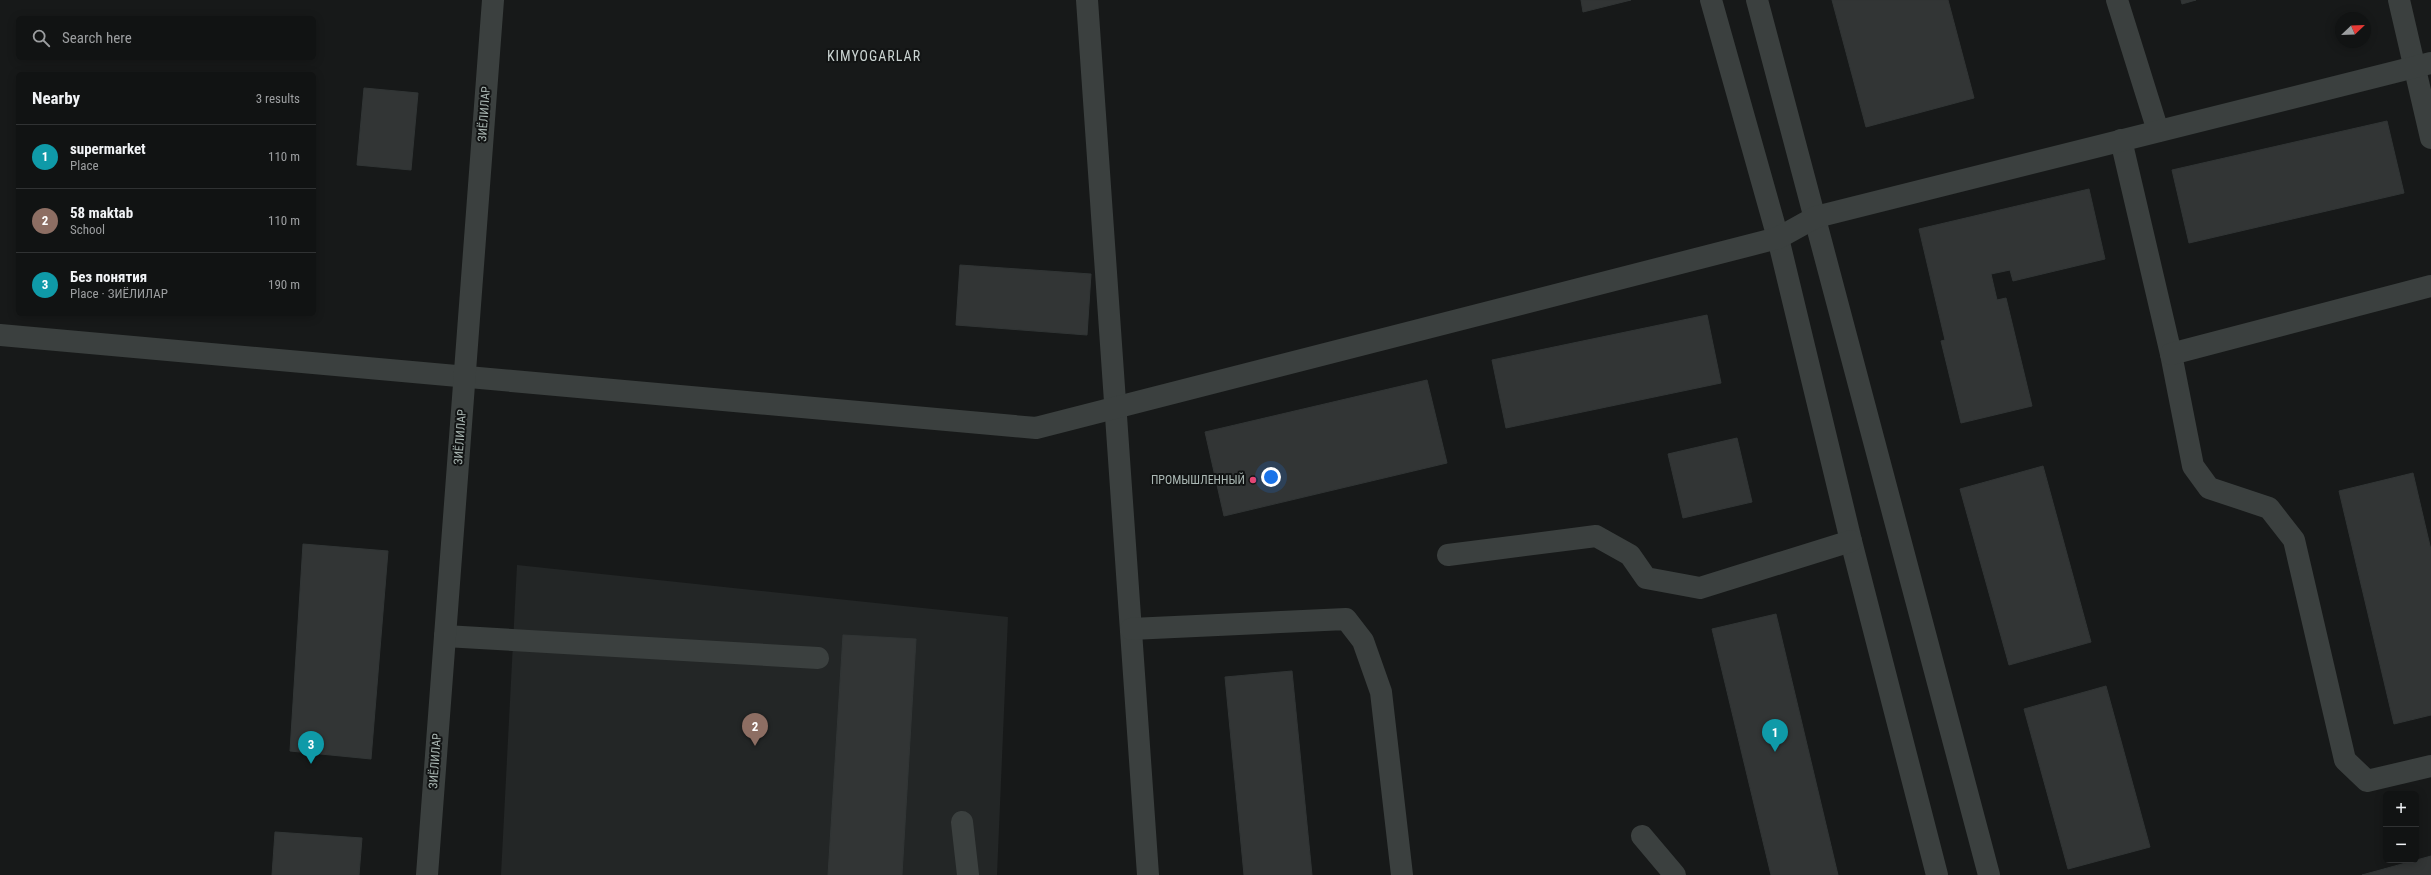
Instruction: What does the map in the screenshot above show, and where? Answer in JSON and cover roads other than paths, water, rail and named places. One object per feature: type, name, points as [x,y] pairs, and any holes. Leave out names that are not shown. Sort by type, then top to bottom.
[{"type":"street","name":"ЗИЁЛИЛАР","points":[[427,875],[493,0]]},
{"type":"street","points":[[1087,0],[1148,875]]},
{"type":"street","points":[[1711,0],[1778,238],[1851,541],[1938,875]]},
{"type":"street","points":[[1757,0],[1816,216],[1989,875]]},
{"type":"street","points":[[2117,0],[2158,131]]},
{"type":"street","points":[[2399,0],[2423,66],[2431,138]]},
{"type":"street","points":[[0,335],[464,378],[1036,428],[1778,238],[1816,216],[2423,66]]},
{"type":"street","points":[[2122,140],[2171,354],[2193,466],[2208,488],[2269,508],[2294,540],[2345,760],[2367,781],[2431,766]]},
{"type":"street","points":[[2171,354],[2431,286]]},
{"type":"street","points":[[1448,555],[1596,536],[1630,554],[1646,578],[1700,588],[1851,541]]},
{"type":"street","points":[[1131,629],[1346,619],[1363,641],[1381,692],[1402,875]]},
{"type":"street","points":[[445,636],[818,658]]},
{"type":"street","points":[[962,822],[968,875]]},
{"type":"street","points":[[1642,836],[1675,875]]},
{"type":"place","name":"ПРОМЫШЛЕННЫЙ","points":[[1253,480]]},
{"type":"place","name":"58 maktab","points":[[755,746]]},
{"type":"place","name":"supermarket","points":[[1775,752]]},
{"type":"place","name":"Без понятия","points":[[311,764]]},
{"type":"district","name":"KIMYOGARLAR","points":[[874,56]]}]
